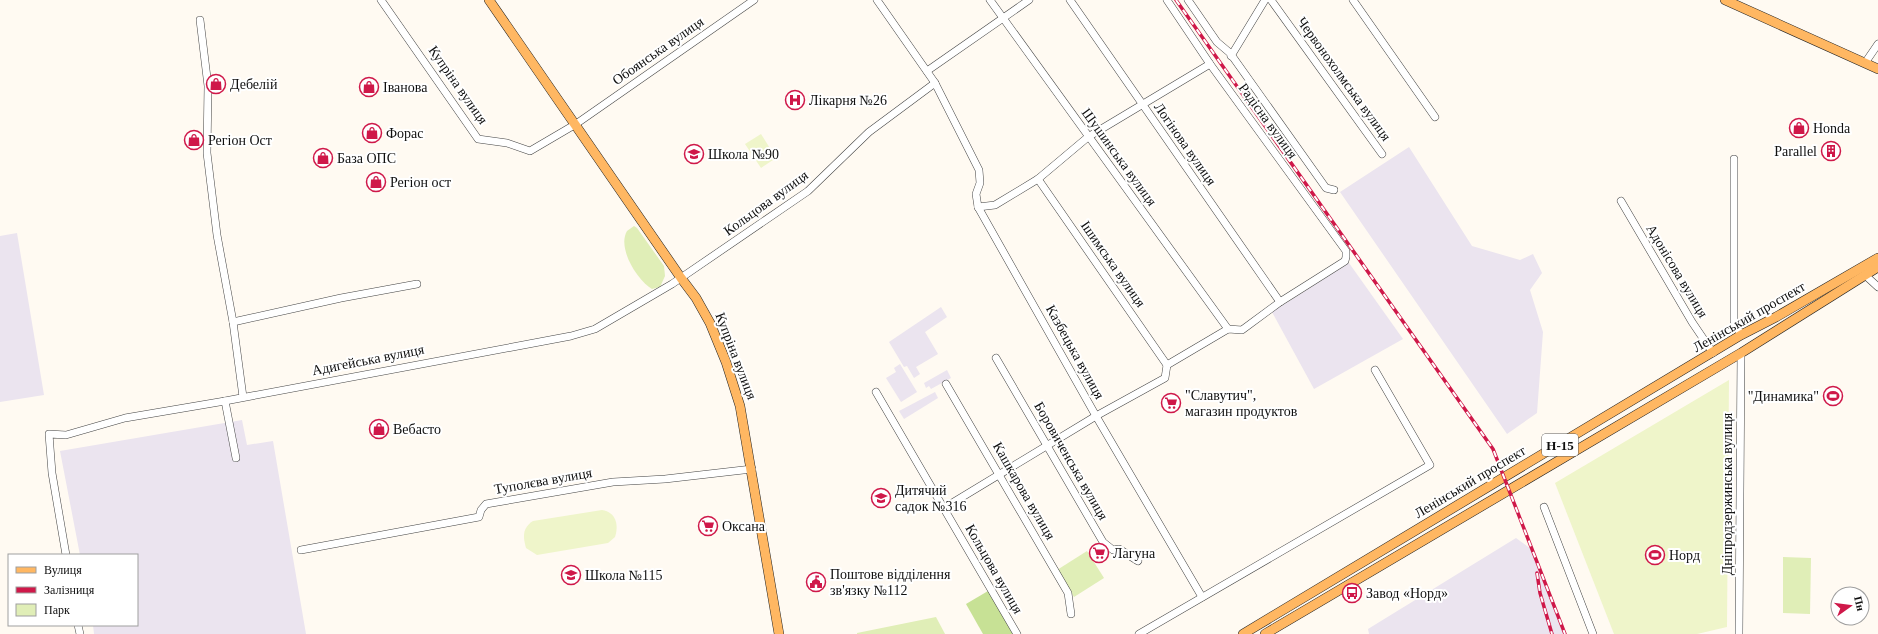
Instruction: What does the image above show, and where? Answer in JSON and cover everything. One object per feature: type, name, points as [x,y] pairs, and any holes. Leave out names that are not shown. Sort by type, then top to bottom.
[{"type":"main road","name":"Купріна вулиця","points":[[489,0],[696,298],[710,323],[726,362],[740,406],[752,469],[779,634]]},
{"type":"main road","points":[[1725,0],[1738,3],[1878,69]]},
{"type":"main road","name":"Ленінський проспект","points":[[1243,634],[1741,335],[1776,317],[1878,258]]},
{"type":"main road","name":"Ленінський проспект","points":[[1265,634],[1739,354],[1878,267]]},
{"type":"main road","points":[[1729,343],[1739,354]]},
{"type":"street","name":"Купріна вулиця","points":[[381,0],[478,139],[507,143],[530,151],[576,124]]},
{"type":"street","name":"Обоянська вулиця","points":[[576,124],[754,0]]},
{"type":"street","points":[[877,0],[935,83],[979,170],[980,183],[976,194],[978,207],[995,204],[1038,179],[1088,137],[1210,64]]},
{"type":"street","name":"Шушинська вулиця","points":[[990,0],[1228,329]]},
{"type":"street","points":[[927,71],[1029,0]]},
{"type":"street","name":"Логінова вулиця","points":[[1070,0],[1280,302]]},
{"type":"street","name":"Радісна вулиця","points":[[1167,0],[1210,64],[1346,251],[1344,261],[1280,302]]},
{"type":"street","name":"Радісна вулиця","points":[[1188,0],[1217,42],[1231,56],[1326,188],[1334,190]]},
{"type":"street","points":[[1231,56],[1265,0]]},
{"type":"street","name":"Червонохолмська вулиця","points":[[1271,0],[1382,154]]},
{"type":"street","points":[[1353,0],[1435,116]]},
{"type":"street","points":[[200,20],[208,86],[207,153],[217,235],[233,322],[243,397]]},
{"type":"street","points":[[1865,63],[1878,44]]},
{"type":"street","name":"Кольцова вулиця","points":[[681,278],[808,191],[869,132],[935,83]]},
{"type":"street","points":[[1734,159],[1734,321],[1741,335]]},
{"type":"street","name":"Ішимська вулиця","points":[[1038,179],[1167,365]]},
{"type":"street","name":"Адонісова вулиця","points":[[1621,201],[1692,322],[1713,353]]},
{"type":"street","name":"Казбецька вулиця","points":[[978,207],[1096,416],[1152,508],[1202,597]]},
{"type":"street","points":[[1865,275],[1878,287]]},
{"type":"street","name":"Адигейська вулиця","points":[[66,554],[52,473],[49,434],[66,435],[125,418],[226,401],[571,336],[595,330],[681,278]]},
{"type":"street","points":[[233,322],[341,298],[417,284]]},
{"type":"street","points":[[944,508],[1096,416],[1165,378],[1167,365],[1228,329],[1242,330],[1280,302]]},
{"type":"street","name":"Дніпродзержинська вулиця","points":[[1739,354],[1739,634]]},
{"type":"street","name":"Боровиченська вулиця","points":[[996,358],[1103,542],[1113,550],[1119,549],[1138,561]]},
{"type":"street","points":[[1139,634],[1430,465],[1374,370]]},
{"type":"street","name":"Кашкарова вулиця","points":[[946,384],[1068,593],[1071,614]]},
{"type":"street","name":"Кольцова вулиця","points":[[876,392],[1017,634]]},
{"type":"street","points":[[226,401],[236,458]]},
{"type":"street","name":"Туполєва вулиця","points":[[301,550],[479,517],[481,510],[486,504],[613,482],[665,479],[752,469]]},
{"type":"street","points":[[1544,507],[1593,634]]},
{"type":"shaded area","points":[[1409,147],[1472,246],[1520,260],[1533,254],[1542,273],[1530,290],[1543,332],[1537,413],[1507,434],[1340,192]]},
{"type":"shaded area","points":[[17,233],[44,395],[0,402],[0,236]]},
{"type":"shaded area","points":[[1349,263],[1403,339],[1314,389],[1272,312]]},
{"type":"shaded area","points":[[941,307],[947,317],[925,332],[938,354],[916,367],[920,374],[914,378],[907,366],[904,367],[889,342]]},
{"type":"shaded area","points":[[900,364],[917,392],[901,402],[886,378],[896,372],[894,368]]},
{"type":"shaded area","points":[[947,370],[951,378],[931,389],[929,386],[926,388],[924,383]]},
{"type":"shaded area","points":[[935,392],[938,398],[904,419],[899,411]]},
{"type":"shaded area","points":[[242,420],[247,445],[273,441],[306,634],[94,634],[93,626],[138,626],[138,554],[80,554],[60,451]]},
{"type":"shaded area","name":"Завод «Норд»","points":[[1516,538],[1531,549],[1564,634],[1369,634],[1368,629]]},
{"type":"green space","points":[[761,134],[776,158],[761,168],[745,144]]},
{"type":"green space","points":[[634,226],[664,266],[665,276],[660,287],[652,289],[646,285],[640,279],[630,263],[625,246],[625,238],[627,231]]},
{"type":"green space","name":"Норд","points":[[1729,380],[1727,627],[1697,634],[1614,634],[1555,483]]},
{"type":"green space","points":[[602,510],[607,511],[613,516],[617,528],[615,537],[608,543],[537,555],[526,548],[524,533],[529,524],[533,521]]},
{"type":"green space","points":[[1087,551],[1104,578],[1074,597],[1057,570]]},
{"type":"green space","points":[[1783,557],[1811,558],[1810,614],[1783,613]]},
{"type":"green space","points":[[988,591],[1013,634],[983,634],[966,604]]},
{"type":"green space","points":[[936,617],[945,634],[857,634],[857,633]]},
{"type":"railway","points":[[1176,0],[1493,449],[1565,634]]},
{"type":"railway","points":[[1537,573],[1540,593],[1552,634]]},
{"type":"place","name":"Дебелій","points":[[216,84]]},
{"type":"place","name":"Іванова","points":[[369,87]]},
{"type":"place","name":"Лікарня №26","points":[[795,100]]},
{"type":"place","name":"Honda","points":[[1799,128]]},
{"type":"place","name":"Форас","points":[[372,133]]},
{"type":"place","name":"Регіон Ост","points":[[194,140]]},
{"type":"place","name":"Parallel","points":[[1831,151]]},
{"type":"place","name":"Школа №90","points":[[694,154]]},
{"type":"place","name":"База ОПС","points":[[323,158]]},
{"type":"place","name":"Регіон ост","points":[[376,182]]},
{"type":"place","name":"\"Динамика\"","points":[[1833,396]]},
{"type":"place","name":"\"Славутич\", магазин продуктов","points":[[1171,403]]},
{"type":"place","name":"Вебасто","points":[[379,429]]},
{"type":"place","name":"Дитячий садок №316","points":[[881,498]]},
{"type":"place","name":"Оксана","points":[[708,526]]},
{"type":"place","name":"Лагуна","points":[[1099,553]]},
{"type":"place","name":"Норд","points":[[1655,555]]},
{"type":"place","name":"Школа №115","points":[[571,575]]},
{"type":"place","name":"Поштове відділення зв'язку №112","points":[[816,582]]},
{"type":"place","name":"Завод «Норд»","points":[[1352,593]]}]
